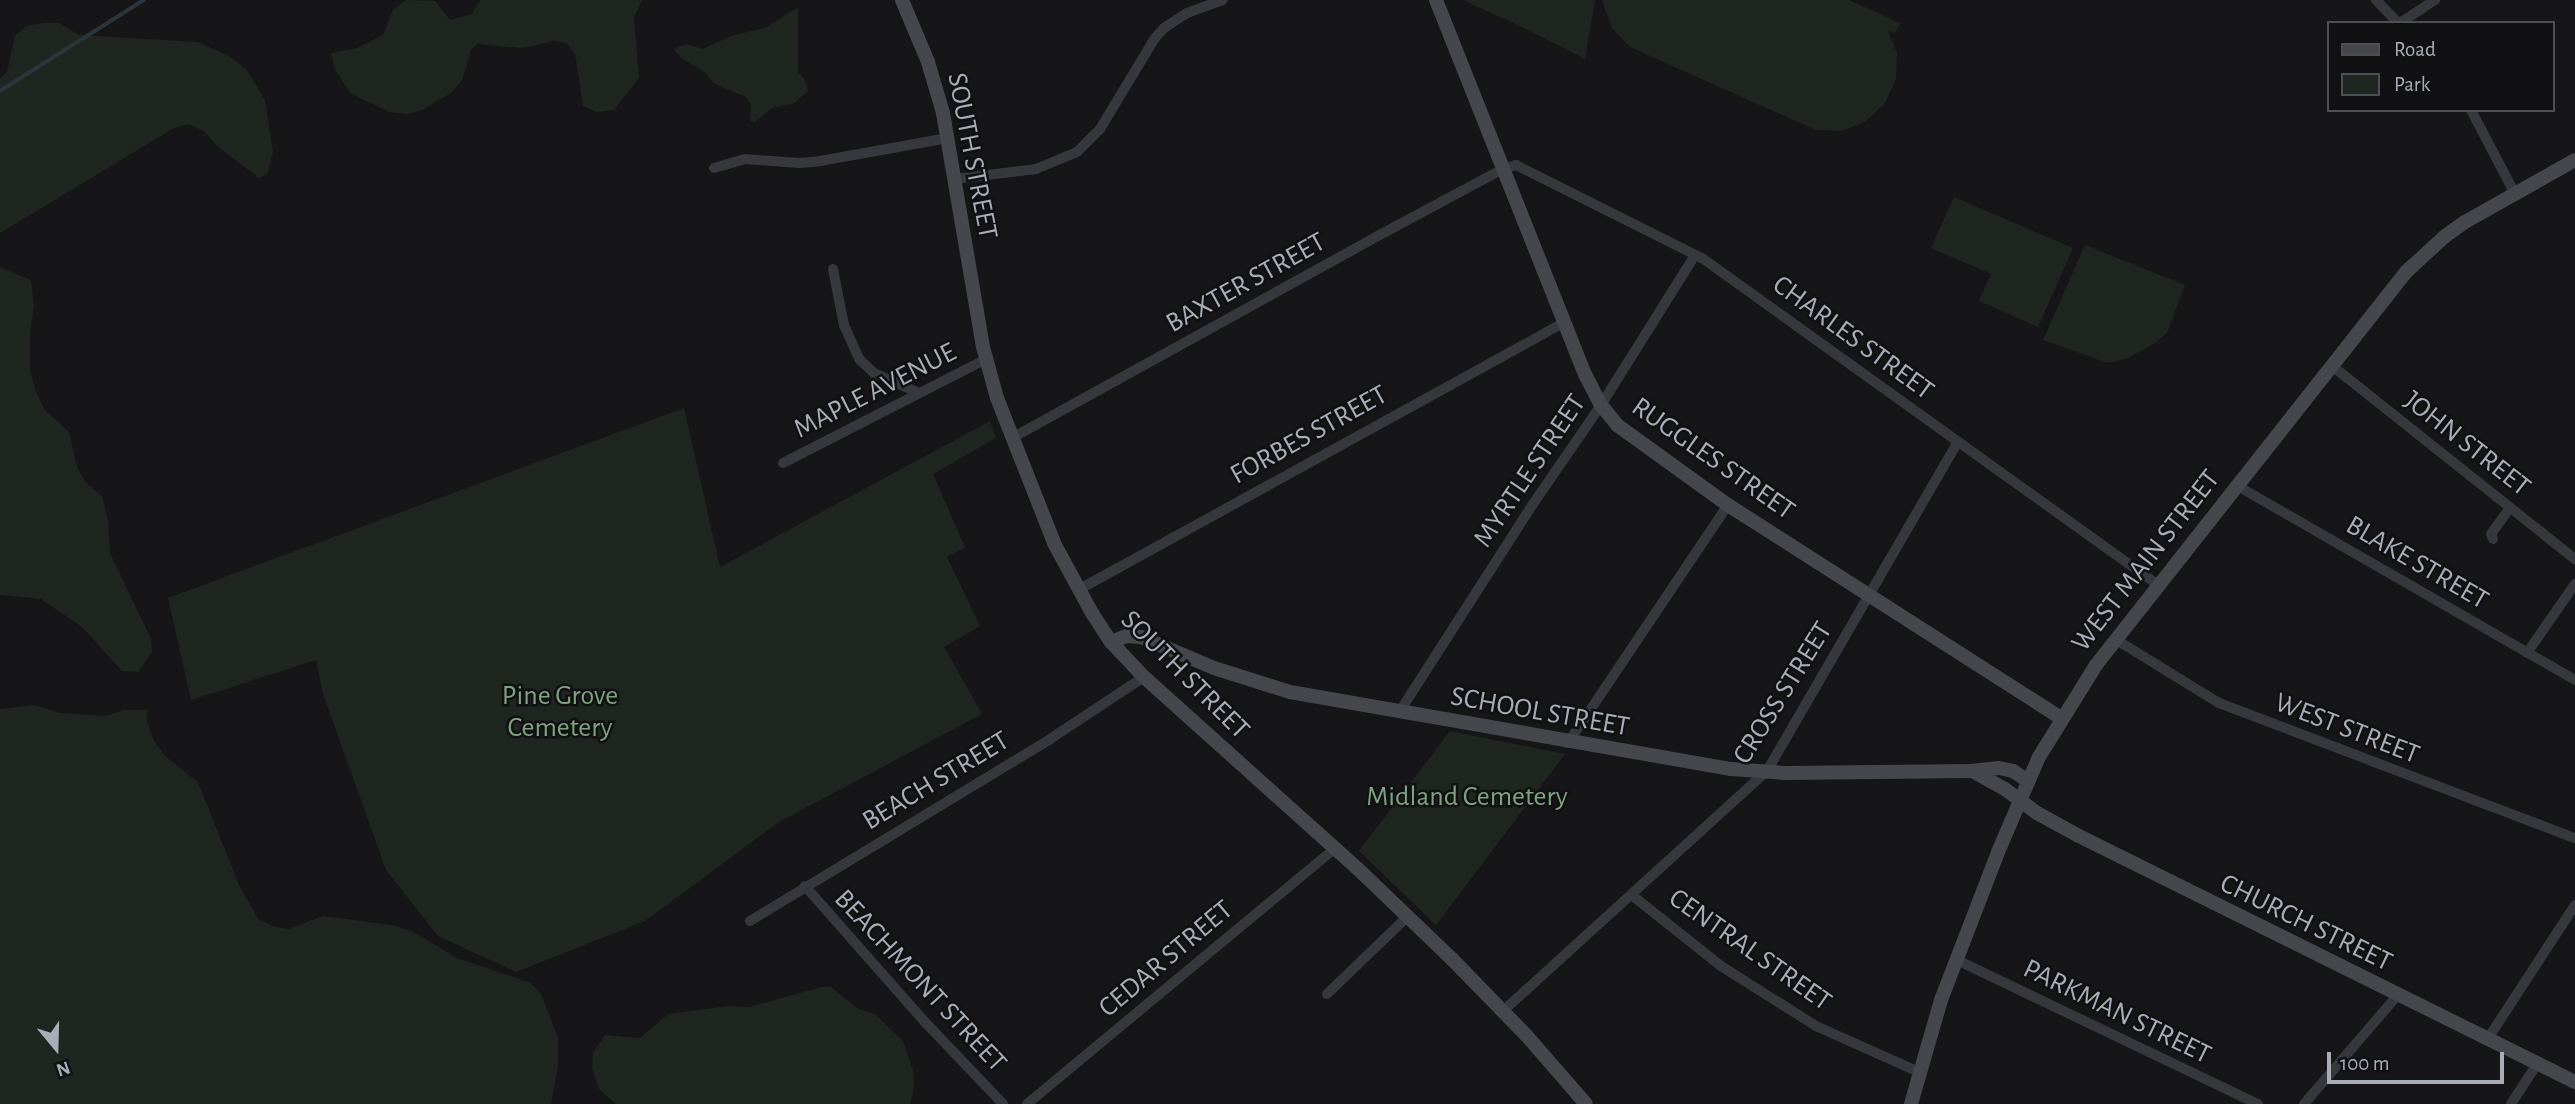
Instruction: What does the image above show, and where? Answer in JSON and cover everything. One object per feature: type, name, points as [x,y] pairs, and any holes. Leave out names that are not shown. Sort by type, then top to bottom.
[{"type":"street","name":"SOUTH STREET","points":[[902,0],[936,87],[948,138],[986,359],[1012,439],[1054,543],[1078,590],[1111,642],[1143,677],[1408,916],[1503,1011],[1586,1104]]},
{"type":"street","points":[[954,179],[1035,169],[1076,152],[1100,129],[1155,38],[1164,28],[1187,13],[1223,0]]},
{"type":"street","name":"RUGGLES STREET","points":[[1436,0],[1564,322],[1601,405],[1635,440],[1728,505],[2061,718]]},
{"type":"street","points":[[2376,0],[2397,21]]},
{"type":"street","points":[[2402,21],[2435,0]]},
{"type":"street","points":[[2472,112],[2514,192]]},
{"type":"street","points":[[714,168],[745,159],[799,163],[820,161],[948,138]]},
{"type":"street","name":"WEST MAIN STREET","points":[[1911,1104],[1919,1072],[1988,874],[2028,781],[2061,718],[2115,639],[2388,292],[2424,254],[2465,222],[2575,160]]},
{"type":"street","name":"CHARLES STREET","points":[[1503,169],[1516,165],[1695,255],[2158,585]]},
{"type":"street","name":"BAXTER STREET","points":[[1012,439],[1503,169]]},
{"type":"street","name":"MYRTLE STREET","points":[[1400,711],[1533,504],[1601,405],[1695,255]]},
{"type":"street","points":[[833,269],[844,325],[859,359],[874,373],[919,393]]},
{"type":"street","name":"FORBES STREET","points":[[1078,590],[1564,322]]},
{"type":"street","name":"MAPLE AVENUE","points":[[783,463],[986,359]]},
{"type":"street","name":"JOHN STREET","points":[[2331,365],[2575,559]]},
{"type":"street","name":"CROSS STREET","points":[[1503,1011],[1768,771],[1958,442]]},
{"type":"street","name":"BLAKE STREET","points":[[2236,485],[2575,680]]},
{"type":"street","points":[[1568,743],[1728,505]]},
{"type":"street","points":[[2493,539],[2491,534],[2510,508]]},
{"type":"street","points":[[2527,653],[2575,584]]},
{"type":"street","name":"SCHOOL STREET","points":[[1111,642],[1127,636],[1141,637],[1264,685],[1568,743],[1731,769],[1972,771],[1999,768],[2013,771],[2028,781]]},
{"type":"street","name":"WEST STREET","points":[[2115,639],[2219,704],[2575,838]]},
{"type":"street","name":"BEACH STREET","points":[[750,921],[1050,739],[1143,677]]},
{"type":"street","name":"SCHOOL STREET","points":[[1972,771],[2006,789],[2020,801]]},
{"type":"street","name":"CHURCH STREET","points":[[2020,801],[2079,836],[2575,1082]]},
{"type":"street","name":"CEDAR STREET","points":[[1027,1104],[1335,849]]},
{"type":"street","name":"BEACHMONT STREET","points":[[805,887],[924,1021],[1003,1104]]},
{"type":"street","name":"CENTRAL STREET","points":[[1633,896],[1721,966],[1816,1026],[1919,1072]]},
{"type":"street","points":[[2487,1040],[2575,905]]},
{"type":"street","points":[[1327,994],[1408,916]]},
{"type":"street","name":"PARKMAN STREET","points":[[1957,960],[2258,1104]]},
{"type":"street","points":[[2304,1104],[2397,996]]},
{"type":"street","points":[[2511,1104],[2537,1064]]},
{"type":"green space","points":[[406,0],[435,1],[450,20],[472,14],[480,0],[642,0],[634,17],[639,78],[614,110],[596,112],[583,106],[575,54],[566,43],[554,41],[522,48],[477,44],[471,50],[462,80],[451,93],[422,110],[407,114],[389,112],[350,93],[335,69],[331,53],[357,48],[383,35],[393,10]]},
{"type":"green space","points":[[1463,0],[1595,0],[1585,59],[1526,29]]},
{"type":"green space","points":[[1602,0],[1849,0],[1900,23],[1895,33],[1888,31],[1897,53],[1896,79],[1885,103],[1866,121],[1842,131],[1816,130],[1630,47],[1612,28]]},
{"type":"green space","points":[[798,7],[798,72],[805,80],[808,91],[794,103],[772,108],[755,122],[750,121],[751,105],[746,97],[713,83],[706,73],[680,57],[674,49],[687,44],[702,49],[734,35],[765,28]]},
{"type":"green space","points":[[59,23],[79,35],[198,42],[229,56],[246,69],[265,100],[273,152],[268,173],[259,178],[217,146],[204,131],[188,124],[174,128],[0,233],[0,79],[7,72],[15,35],[27,26]]},
{"type":"green space","points":[[1954,197],[2073,248],[2038,327],[1979,301],[1991,274],[1931,248]]},
{"type":"green space","points":[[2085,245],[2185,285],[2167,333],[2126,359],[2108,363],[2043,340]]},
{"type":"green space","points":[[0,267],[31,280],[34,306],[30,332],[30,371],[45,410],[69,432],[77,467],[86,483],[102,496],[108,521],[110,553],[151,639],[152,652],[138,672],[122,671],[82,627],[41,599],[0,595]]},
{"type":"green space","name":"Pine Grove Cemetery","points":[[684,408],[720,567],[990,421],[996,438],[933,474],[965,548],[947,557],[980,626],[944,647],[982,714],[779,822],[645,921],[516,972],[438,936],[386,870],[323,694],[316,660],[191,700],[168,598]]},
{"type":"green space","points":[[34,705],[60,713],[105,716],[124,710],[147,710],[147,722],[154,741],[166,757],[198,782],[239,885],[258,919],[288,929],[323,916],[392,925],[412,931],[457,958],[531,983],[541,994],[558,1038],[558,1066],[551,1104],[0,1104],[0,709]]},
{"type":"green space","name":"Midland Cemetery","points":[[1450,731],[1565,754],[1436,925],[1359,851]]},
{"type":"green space","points":[[821,987],[831,987],[858,1009],[875,1014],[903,1041],[913,1070],[914,1087],[910,1104],[616,1104],[599,1089],[592,1069],[593,1053],[605,1035],[640,1038],[668,1014],[729,1006],[749,1007]]},
{"type":"waterway","points":[[0,91],[144,0]]}]
